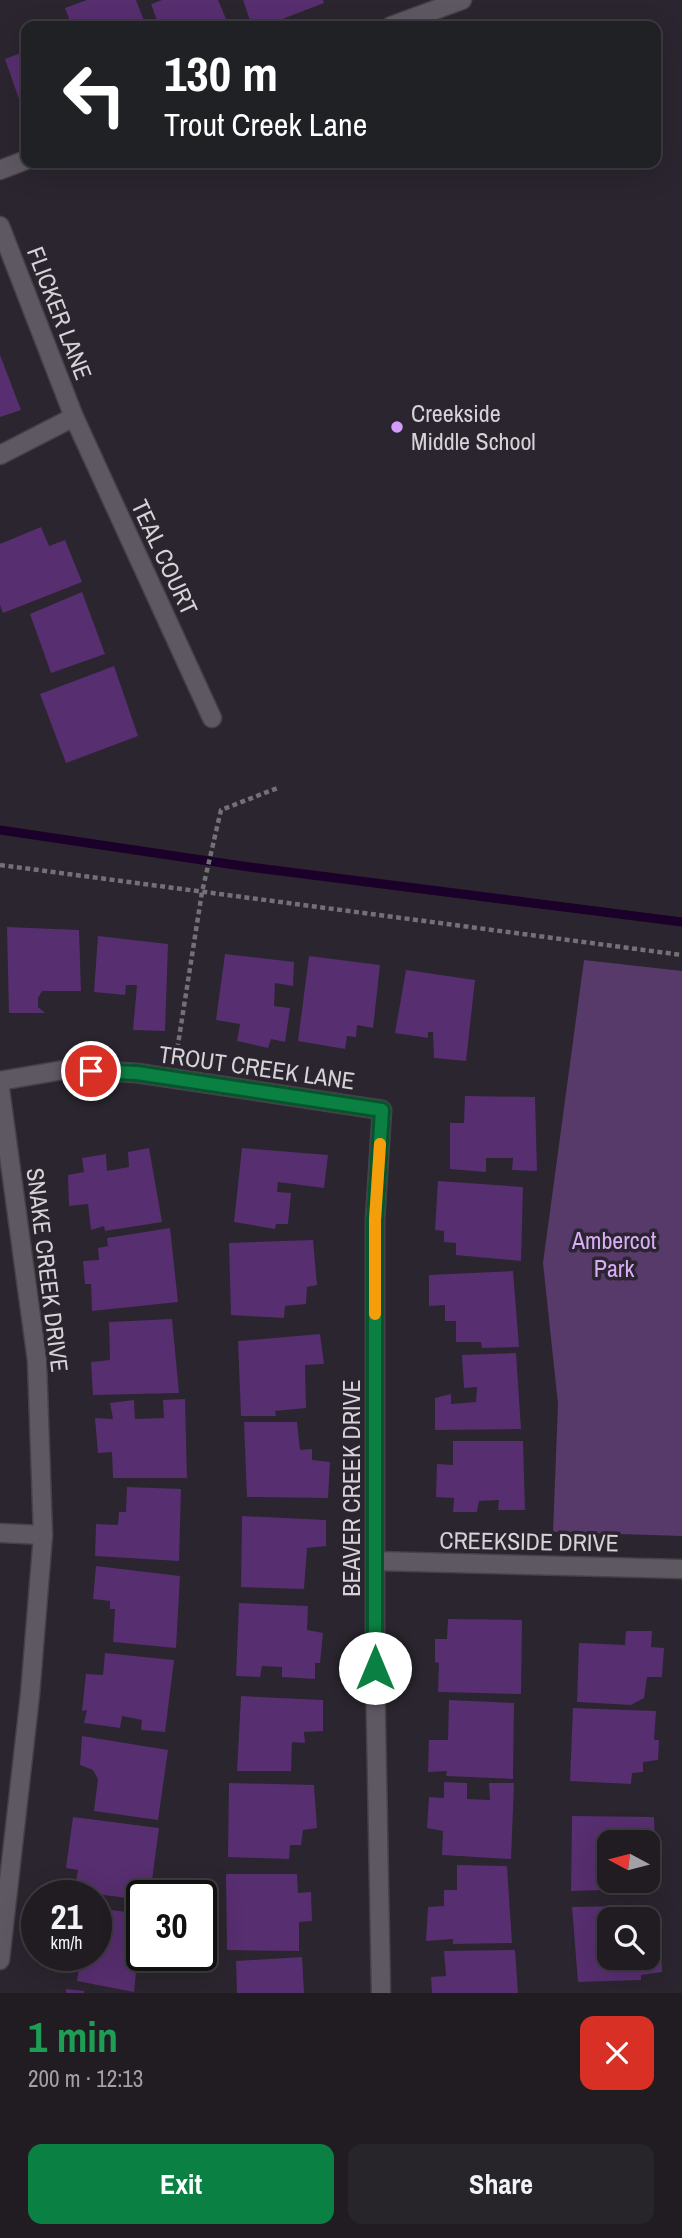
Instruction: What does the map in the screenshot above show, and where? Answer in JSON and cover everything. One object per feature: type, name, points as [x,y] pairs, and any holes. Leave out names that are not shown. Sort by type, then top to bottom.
[{"type":"street","points":[[405,21],[462,0]]},
{"type":"street","points":[[0,170],[21,162]]},
{"type":"street","name":"FLICKER LANE","points":[[0,226],[74,417]]},
{"type":"street","points":[[0,456],[74,417]]},
{"type":"street","name":"TEAL COURT","points":[[74,417],[212,718]]},
{"type":"street","name":"TROUT CREEK LANE","points":[[0,1081],[69,1069],[137,1073],[382,1110]]},
{"type":"street","name":"SNAKE CREEK DRIVE","points":[[0,1089],[37,1361],[43,1535],[30,1695],[0,1960]]},
{"type":"street","name":"BEAVER CREEK DRIVE","points":[[381,1993],[375,1561],[375,1220],[382,1110]]},
{"type":"street","points":[[0,1533],[43,1535]]},
{"type":"street","name":"CREEKSIDE DRIVE","points":[[375,1561],[682,1569]]},
{"type":"path","points":[[173,1079],[202,892],[220,810],[280,788]]},
{"type":"path","points":[[0,865],[682,955]]},
{"type":"green space","name":"Ambercot Park","points":[[584,960],[682,971],[682,1536],[553,1532],[558,1404],[543,1263]]},
{"type":"building","points":[[87,0],[136,0],[144,21],[70,21],[65,8]]},
{"type":"building","points":[[162,0],[218,0],[227,21],[157,21],[151,4]]},
{"type":"building","points":[[243,0],[323,0],[324,3],[277,21],[250,21]]},
{"type":"building","points":[[21,53],[21,105],[5,59]]},
{"type":"building","points":[[0,355],[21,410],[0,417]]},
{"type":"building","points":[[41,527],[49,546],[65,540],[82,582],[3,613],[0,605],[0,544]]},
{"type":"building","points":[[82,592],[105,654],[51,673],[30,614]]},
{"type":"building","points":[[114,666],[138,736],[66,763],[40,694]]},
{"type":"building","points":[[7,927],[79,930],[81,991],[42,991],[38,998],[38,1007],[45,1013],[9,1013]]},
{"type":"building","points":[[98,936],[168,944],[165,1031],[133,1030],[137,985],[126,985],[125,995],[94,992]]},
{"type":"building","points":[[225,954],[294,962],[293,986],[275,983],[274,1006],[290,1008],[285,1042],[271,1039],[268,1048],[237,1041],[240,1024],[216,1020]]},
{"type":"building","points":[[309,956],[380,965],[373,1028],[357,1025],[356,1037],[347,1036],[345,1049],[298,1041]]},
{"type":"building","points":[[406,970],[475,980],[466,1061],[434,1058],[433,1032],[428,1032],[428,1038],[395,1033]]},
{"type":"building","points":[[465,1096],[535,1097],[537,1171],[512,1170],[513,1158],[486,1158],[486,1172],[450,1169],[450,1123],[464,1123]]},
{"type":"building","points":[[149,1148],[162,1222],[105,1231],[104,1226],[91,1230],[88,1204],[69,1206],[68,1175],[84,1172],[82,1158],[106,1154],[107,1171],[129,1167],[128,1152]]},
{"type":"building","points":[[242,1148],[328,1155],[324,1188],[278,1182],[277,1192],[291,1193],[288,1224],[276,1224],[275,1229],[234,1222]]},
{"type":"building","points":[[438,1181],[523,1187],[521,1261],[456,1255],[456,1243],[444,1242],[444,1231],[435,1230]]},
{"type":"building","points":[[170,1228],[178,1302],[92,1311],[91,1284],[85,1284],[83,1261],[99,1260],[98,1248],[108,1246],[107,1238]]},
{"type":"building","points":[[313,1240],[317,1285],[307,1287],[306,1304],[285,1306],[284,1318],[231,1315],[229,1243]]},
{"type":"building","points":[[513,1271],[519,1347],[482,1348],[481,1342],[456,1342],[456,1321],[445,1321],[445,1305],[429,1306],[429,1275]]},
{"type":"building","points":[[172,1319],[179,1393],[93,1395],[91,1362],[110,1360],[109,1322]]},
{"type":"building","points":[[320,1334],[324,1364],[305,1365],[306,1408],[275,1411],[276,1416],[241,1416],[238,1341]]},
{"type":"building","points":[[516,1353],[521,1429],[435,1430],[435,1398],[451,1394],[451,1404],[476,1402],[477,1387],[464,1388],[462,1355]]},
{"type":"building","points":[[185,1399],[187,1478],[113,1478],[112,1452],[98,1453],[95,1418],[113,1419],[110,1403],[134,1400],[135,1419],[164,1418],[163,1400]]},
{"type":"building","points":[[244,1422],[297,1422],[300,1450],[312,1449],[312,1460],[330,1462],[328,1498],[247,1497]]},
{"type":"building","points":[[453,1441],[523,1441],[525,1510],[498,1510],[499,1500],[479,1501],[477,1512],[453,1512],[454,1498],[436,1497],[437,1464],[453,1465]]},
{"type":"building","points":[[127,1487],[181,1489],[179,1561],[95,1556],[96,1524],[118,1525],[119,1512],[126,1512]]},
{"type":"building","points":[[242,1516],[326,1520],[326,1546],[307,1548],[304,1589],[241,1587]]},
{"type":"building","points":[[96,1566],[180,1576],[176,1648],[113,1642],[115,1609],[110,1609],[110,1601],[93,1599]]},
{"type":"building","points":[[239,1603],[308,1606],[307,1630],[323,1633],[320,1663],[315,1663],[315,1679],[282,1677],[282,1667],[262,1666],[260,1677],[236,1676]]},
{"type":"building","points":[[448,1619],[522,1620],[521,1694],[438,1692],[439,1663],[435,1662],[435,1639],[447,1639]]},
{"type":"building","points":[[626,1631],[652,1631],[651,1647],[664,1648],[662,1677],[647,1677],[644,1698],[631,1705],[577,1702],[579,1643],[625,1645]]},
{"type":"building","points":[[105,1653],[174,1660],[165,1732],[141,1730],[142,1720],[122,1716],[120,1728],[84,1723],[87,1710],[82,1711],[86,1674],[103,1675]]},
{"type":"building","points":[[241,1696],[323,1700],[323,1731],[304,1732],[305,1743],[292,1742],[291,1771],[237,1771]]},
{"type":"building","points":[[449,1700],[514,1703],[513,1779],[446,1776],[447,1771],[428,1772],[429,1740],[448,1740]]},
{"type":"building","points":[[573,1708],[656,1711],[654,1740],[659,1740],[658,1760],[643,1762],[643,1772],[632,1773],[631,1784],[570,1781]]},
{"type":"building","points":[[82,1736],[168,1750],[158,1820],[94,1811],[98,1779],[93,1770],[80,1765]]},
{"type":"building","points":[[444,1782],[467,1783],[467,1799],[490,1800],[489,1783],[514,1783],[511,1859],[442,1855],[443,1831],[427,1828],[429,1797],[444,1798]]},
{"type":"building","points":[[229,1783],[314,1785],[317,1828],[303,1830],[301,1845],[290,1845],[289,1859],[228,1857]]},
{"type":"building","points":[[572,1816],[654,1817],[654,1830],[597,1830],[597,1890],[571,1891]]},
{"type":"building","points":[[73,1817],[159,1828],[152,1880],[126,1880],[126,1898],[112,1896],[112,1880],[76,1880],[78,1870],[66,1868]]},
{"type":"building","points":[[457,1865],[507,1866],[512,1943],[453,1944],[453,1939],[426,1941],[428,1907],[444,1906],[444,1890],[457,1890]]},
{"type":"building","points":[[226,1874],[297,1874],[298,1893],[311,1892],[312,1921],[299,1922],[299,1951],[227,1950]]},
{"type":"building","points":[[625,1906],[597,1907],[597,1970],[660,1970],[661,1942],[662,1972],[641,1975],[641,1980],[578,1982],[572,1907]]},
{"type":"building","points":[[112,1910],[126,1912],[126,1971],[136,1971],[134,1992],[77,1981],[79,1971],[112,1971]]},
{"type":"building","points":[[515,1950],[518,1993],[432,1993],[431,1977],[446,1976],[444,1951]]},
{"type":"building","points":[[302,1957],[304,1993],[237,1993],[236,1961]]},
{"type":"building","points":[[66,1989],[84,1991],[84,1993],[66,1993]]},
{"type":"waterway","points":[[0,830],[249,867],[682,922]]},
{"type":"slow traffic","points":[[375,1314],[375,1220],[380,1144]]},
{"type":"place","name":"Creekside Middle School","points":[[397,427]]},
{"type":"route","points":[[91,1071],[137,1073],[382,1110],[375,1220],[375,1668]]}]
